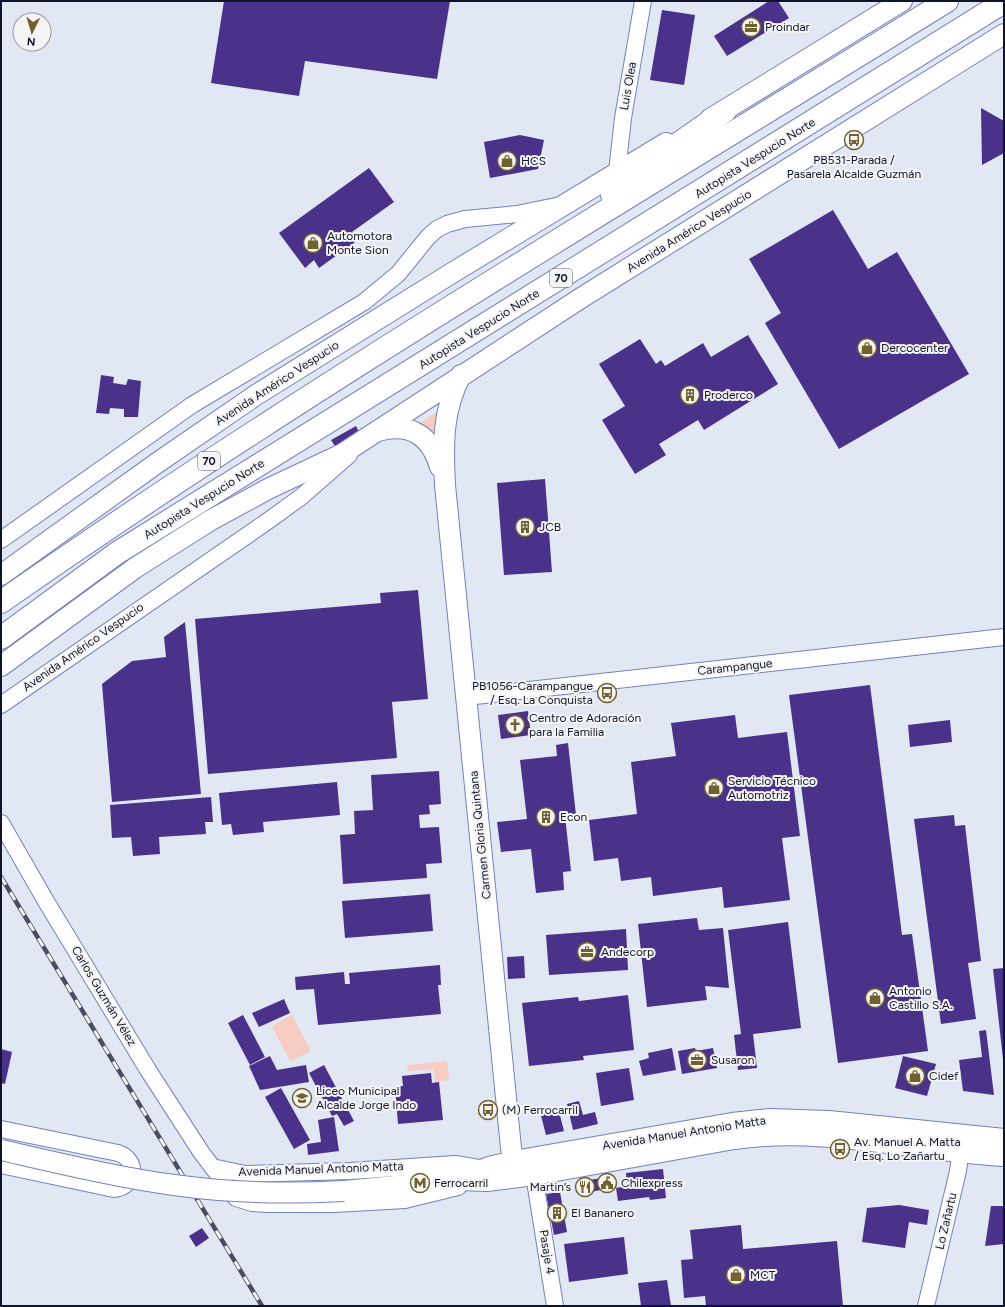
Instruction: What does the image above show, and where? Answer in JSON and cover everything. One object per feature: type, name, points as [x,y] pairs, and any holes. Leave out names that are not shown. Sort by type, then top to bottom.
[{"type":"highway","name":"70","points":[[1,602],[106,529],[305,398],[947,1]]},
{"type":"highway","name":"Autopista Vespucio Norte","points":[[1,638],[117,553],[1004,2]]},
{"type":"highway","points":[[532,258],[659,157],[725,111]]},
{"type":"main road","name":"Avenida Américo Vespucio","points":[[1,576],[157,463],[256,396],[562,205],[725,111],[902,1]]},
{"type":"main road","name":"Avenida Américo Vespucio","points":[[1,666],[135,568],[233,507],[327,462],[376,432],[461,375],[581,298],[1004,34]]},
{"type":"main road","name":"Carmen Gloria Quintana","points":[[461,375],[450,399],[445,423],[443,442],[445,485],[511,1148],[514,1161]]},
{"type":"main road","name":"Carmen Gloria Quintana","points":[[376,432],[389,429],[405,430],[422,436],[433,449],[445,485]]},
{"type":"main road","name":"Avenida Manuel Antonio Matta","points":[[486,1175],[514,1161],[732,1123],[770,1119],[829,1121],[962,1143],[1004,1156]]},
{"type":"main road","name":"Avenida Manuel Antonio Matta","points":[[1,1150],[136,1179],[174,1185],[250,1192],[344,1191],[458,1180],[486,1175],[534,1176],[734,1139],[781,1134],[962,1143],[1004,1139]]},
{"type":"main road","points":[[514,1161],[534,1176]]},
{"type":"street","name":"Luis Olea","points":[[617,172],[623,118],[643,1]]},
{"type":"street","name":"Avenida Américo Vespucio","points":[[1,540],[192,405],[364,302],[398,274],[428,237],[438,229],[447,224],[465,219],[517,214],[562,205]]},
{"type":"street","name":"Avenida Américo Vespucio","points":[[1,705],[295,501],[376,432]]},
{"type":"street","name":"Carampangue","points":[[466,697],[1004,637]]},
{"type":"street","name":"Carlos Guzmán Vélez","points":[[1,823],[47,903],[148,1070],[212,1167]]},
{"type":"street","points":[[1,1129],[125,1155],[129,1159],[132,1175],[127,1183],[114,1189],[1,1165]]},
{"type":"street","name":"Lo Zañartu","points":[[926,1306],[962,1143]]},
{"type":"street","name":"Avenida Manuel Antonio Matta","points":[[212,1167],[245,1174],[350,1171],[455,1164],[486,1175]]},
{"type":"street","name":"Avenida Manuel Antonio Matta","points":[[212,1167],[236,1198],[252,1203],[304,1206],[405,1200],[486,1175]]},
{"type":"street","name":"Pasaje 4","points":[[534,1176],[555,1306]]},
{"type":"shaded area","points":[[439,410],[433,433],[419,424]]},
{"type":"shaded area","points":[[292,1015],[311,1051],[290,1061],[272,1026]]},
{"type":"shaded area","points":[[447,1061],[449,1080],[435,1082],[434,1069],[408,1071],[407,1065]]},
{"type":"building","points":[[224,1],[450,1],[437,79],[305,61],[299,96],[211,83]]},
{"type":"building","name":"Proindar","points":[[769,1],[778,1],[789,18],[727,56],[714,36]]},
{"type":"building","points":[[662,10],[695,15],[684,85],[650,80]]},
{"type":"building","points":[[981,108],[1004,121],[1004,153],[982,165]]},
{"type":"building","points":[[520,135],[544,140],[538,169],[490,178],[484,142]]},
{"type":"building","points":[[369,168],[394,202],[352,232],[358,240],[319,268],[314,260],[305,268],[279,233]]},
{"type":"building","name":"Dercocenter","points":[[833,210],[868,269],[897,252],[969,374],[839,449],[765,323],[781,313],[749,259]]},
{"type":"building","name":"Proderco","points":[[748,335],[778,384],[704,430],[698,420],[659,444],[666,455],[635,474],[602,420],[625,406],[599,364],[640,339],[656,364],[661,360],[665,366],[703,343],[711,357]]},
{"type":"building","points":[[101,375],[114,377],[113,383],[126,385],[128,379],[141,381],[138,417],[124,417],[124,409],[110,408],[109,414],[96,413]]},
{"type":"building","points":[[356,426],[359,432],[335,446],[331,440]]},
{"type":"building","name":"JCB","points":[[545,479],[552,572],[504,575],[497,483]]},
{"type":"building","points":[[418,590],[428,699],[392,702],[397,758],[208,774],[195,619],[381,603],[380,593]]},
{"type":"building","points":[[185,622],[201,794],[112,802],[102,684],[132,661],[166,657],[164,637]]},
{"type":"building","points":[[870,685],[902,935],[912,934],[928,1051],[838,1063],[789,695]]},
{"type":"building","name":"Centro de Adoración para la Familia","points":[[528,711],[531,735],[501,739],[498,715]]},
{"type":"building","name":"Servicio Técnico Automotriz","points":[[735,715],[738,738],[787,732],[800,836],[782,838],[790,900],[724,908],[722,887],[653,896],[651,877],[621,881],[618,858],[594,861],[589,820],[637,814],[631,762],[676,756],[671,723]]},
{"type":"building","points":[[950,720],[952,742],[910,747],[908,725]]},
{"type":"building","name":"Econ","points":[[568,743],[576,815],[565,816],[571,871],[563,872],[564,890],[536,893],[531,849],[501,852],[497,822],[527,819],[520,760],[557,756],[556,745]]},
{"type":"building","points":[[439,771],[441,804],[429,805],[430,814],[419,815],[420,828],[439,827],[442,863],[426,864],[427,878],[343,884],[340,835],[355,834],[354,811],[373,810],[371,775]]},
{"type":"building","points":[[337,782],[340,815],[263,822],[264,832],[233,835],[231,824],[222,825],[219,793]]},
{"type":"building","points":[[211,797],[213,822],[205,822],[206,834],[159,837],[160,854],[133,856],[131,837],[112,838],[110,805]]},
{"type":"building","points":[[954,815],[955,826],[965,825],[981,961],[968,963],[976,1019],[941,1024],[914,819]]},
{"type":"building","points":[[430,894],[433,931],[345,938],[342,901]]},
{"type":"building","points":[[697,918],[699,930],[723,928],[729,988],[705,986],[707,1000],[647,1007],[638,924]]},
{"type":"building","points":[[788,922],[801,1028],[753,1034],[757,1068],[738,1070],[734,1035],[741,1034],[728,930]]},
{"type":"building","name":"Andecorp","points":[[626,929],[628,970],[549,975],[546,935]]},
{"type":"building","points":[[524,956],[525,978],[508,979],[507,957]]},
{"type":"building","points":[[440,965],[441,985],[438,985],[441,1014],[318,1025],[314,989],[296,990],[295,977],[344,972],[345,984],[350,984],[349,973]]},
{"type":"building","points":[[1004,968],[1004,1058],[1003,1059],[993,969]]},
{"type":"building","points":[[628,995],[634,1050],[583,1056],[584,1060],[529,1066],[522,1003],[578,997],[579,1001]]},
{"type":"building","points":[[284,999],[290,1013],[259,1027],[252,1013]]},
{"type":"building","points":[[243,1015],[265,1057],[250,1065],[228,1023]]},
{"type":"building","points":[[986,1030],[994,1095],[963,1091],[959,1060],[982,1057],[979,1031]]},
{"type":"building","points":[[672,1048],[676,1070],[643,1076],[639,1061],[649,1058],[648,1053]]},
{"type":"building","name":"Susaron","points":[[695,1048],[696,1051],[713,1048],[717,1068],[682,1074],[678,1051]]},
{"type":"building","points":[[1,1049],[12,1052],[5,1084],[1,1083]]},
{"type":"building","points":[[270,1056],[277,1070],[306,1065],[309,1082],[260,1090],[249,1066]]},
{"type":"building","name":"Cidef","points":[[903,1056],[936,1064],[927,1096],[895,1088]]},
{"type":"building","points":[[324,1065],[354,1121],[344,1126],[337,1114],[332,1116],[309,1073]]},
{"type":"building","points":[[629,1068],[634,1100],[601,1106],[596,1073]]},
{"type":"building","points":[[431,1073],[432,1083],[439,1082],[443,1120],[398,1124],[395,1087],[403,1086],[402,1076]]},
{"type":"building","points":[[281,1088],[310,1140],[294,1149],[265,1097]]},
{"type":"building","points":[[579,1101],[583,1115],[595,1112],[598,1124],[573,1130],[567,1104]]},
{"type":"building","points":[[558,1108],[564,1131],[546,1135],[540,1112]]},
{"type":"building","points":[[334,1117],[339,1151],[308,1155],[307,1144],[321,1142],[318,1120]]},
{"type":"building","points":[[663,1169],[666,1198],[650,1200],[649,1197],[618,1201],[616,1188],[627,1186],[626,1173]]},
{"type":"building","points":[[614,1176],[616,1187],[580,1194],[577,1182]]},
{"type":"building","name":"El Bananero","points":[[560,1192],[567,1232],[554,1235],[546,1194]]},
{"type":"building","points":[[899,1205],[929,1210],[927,1225],[909,1222],[905,1248],[862,1242],[867,1208]]},
{"type":"building","points":[[991,1206],[1004,1206],[1004,1244],[985,1246]]},
{"type":"building","points":[[741,1225],[743,1249],[837,1241],[843,1306],[706,1306],[705,1296],[684,1298],[681,1260],[693,1259],[690,1230]]},
{"type":"building","points":[[202,1228],[209,1238],[196,1247],[189,1236]]},
{"type":"building","points":[[624,1237],[628,1274],[569,1282],[564,1244]]},
{"type":"building","points":[[667,1280],[671,1306],[641,1306],[638,1283]]},
{"type":"railway","points":[[1,877],[262,1306]]},
{"type":"place","name":"Proindar","points":[[751,27]]},
{"type":"place","name":"PB531-Parada / Pasarela Alcalde Guzmán","points":[[854,140]]},
{"type":"place","name":"HCS","points":[[507,161]]},
{"type":"place","name":"Automotora Monte Sion","points":[[313,243]]},
{"type":"place","name":"Dercocenter","points":[[867,348]]},
{"type":"place","name":"Proderco","points":[[690,395]]},
{"type":"place","name":"JCB","points":[[525,527]]},
{"type":"place","name":"PB1056-Carampangue / Esq. La Conquista","points":[[607,693]]},
{"type":"place","name":"Centro de Adoración para la Familia","points":[[515,725]]},
{"type":"place","name":"Servicio Técnico Automotriz","points":[[714,788]]},
{"type":"place","name":"Econ","points":[[546,817]]},
{"type":"place","name":"Andecorp","points":[[587,952]]},
{"type":"place","name":"Antonio Castillo S.A.","points":[[875,998]]},
{"type":"place","name":"Susaron","points":[[697,1060]]},
{"type":"place","name":"Cidef","points":[[915,1076]]},
{"type":"place","name":"Liceo Municipal Alcalde Jorge Indo","points":[[302,1098]]},
{"type":"place","name":"(M) Ferrocarril","points":[[488,1110]]},
{"type":"place","name":"Av. Manuel A. Matta / Esq. Lo Zañartu","points":[[840,1149]]},
{"type":"place","name":"Ferrocarril","points":[[420,1183]]},
{"type":"place","name":"Chilexpress","points":[[607,1183]]},
{"type":"place","name":"Martin’s","points":[[585,1187]]},
{"type":"place","name":"El Bananero","points":[[557,1213]]},
{"type":"place","name":"MCT","points":[[736,1275]]}]
